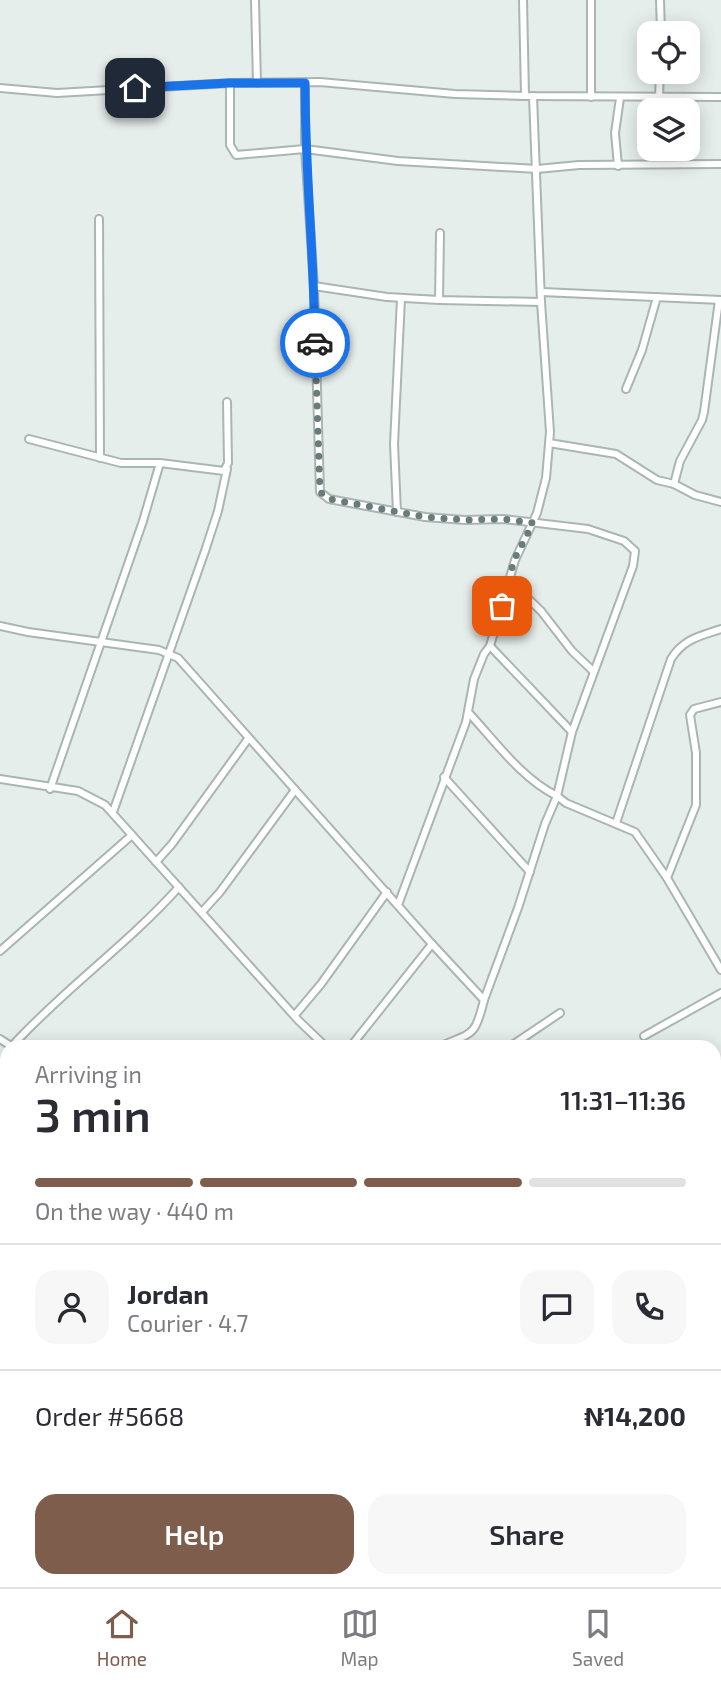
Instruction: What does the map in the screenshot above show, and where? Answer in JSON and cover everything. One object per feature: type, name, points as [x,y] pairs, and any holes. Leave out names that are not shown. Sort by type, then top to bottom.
[{"type":"street","points":[[255,0],[257,83]]},
{"type":"street","points":[[398,905],[468,712],[474,680],[490,646],[514,560],[533,523],[546,478],[549,443],[537,169],[523,0]]},
{"type":"street","points":[[591,0],[591,97]]},
{"type":"street","points":[[660,0],[660,21]]},
{"type":"street","points":[[230,83],[230,145],[232,151],[242,155],[305,149],[398,161],[537,169],[579,165],[721,164]]},
{"type":"street","points":[[0,88],[57,93],[230,83],[332,83],[454,94],[637,98]]},
{"type":"street","points":[[305,83],[305,149],[314,286],[320,492],[329,499],[425,517],[503,519],[588,529],[624,541],[635,551],[633,566],[572,732],[557,796],[478,1022],[461,1040]]},
{"type":"street","points":[[660,84],[659,98],[721,97]]},
{"type":"street","points":[[618,166],[615,133],[620,98]]},
{"type":"street","points":[[99,219],[100,458]]},
{"type":"street","points":[[439,300],[440,233]]},
{"type":"street","points":[[314,286],[401,298],[541,302]]},
{"type":"street","points":[[542,292],[720,300],[702,420],[680,461],[674,484]]},
{"type":"street","points":[[626,388],[642,350],[657,297]]},
{"type":"street","points":[[397,512],[394,444],[401,298]]},
{"type":"street","points":[[113,813],[218,511],[227,469],[227,402]]},
{"type":"street","points":[[29,439],[121,463],[160,463],[224,471],[227,469]]},
{"type":"street","points":[[549,443],[616,454],[657,480],[721,502]]},
{"type":"street","points":[[50,789],[160,463]]},
{"type":"street","points":[[509,580],[541,611],[572,651],[594,672]]},
{"type":"street","points":[[0,626],[159,650],[183,663],[248,739],[484,1000]]},
{"type":"street","points":[[616,823],[671,659],[686,641],[721,629]]},
{"type":"street","points":[[490,646],[572,732]]},
{"type":"street","points":[[667,878],[696,805],[696,753],[690,715],[694,709],[721,702]]},
{"type":"street","points":[[468,712],[542,789],[566,803],[635,832],[667,878],[721,970]]},
{"type":"street","points":[[156,862],[248,739]]},
{"type":"street","points":[[444,777],[530,872]]},
{"type":"street","points":[[0,779],[78,792],[105,804],[319,1040]]},
{"type":"street","points":[[202,912],[220,892],[295,790]]},
{"type":"street","points":[[0,950],[132,835]]},
{"type":"street","points":[[17,1040],[155,914],[179,887]]},
{"type":"street","points":[[295,1015],[321,984],[387,892]]},
{"type":"street","points":[[356,1040],[432,944]]},
{"type":"street","points":[[645,1035],[721,993]]},
{"type":"street","points":[[520,1040],[560,1013]]},
{"type":"way so far","points":[[315,343],[320,492],[329,499],[425,517],[503,519],[533,523],[514,560],[502,606]]},
{"type":"route","points":[[135,88],[230,83],[305,83],[305,149],[315,343]]}]
